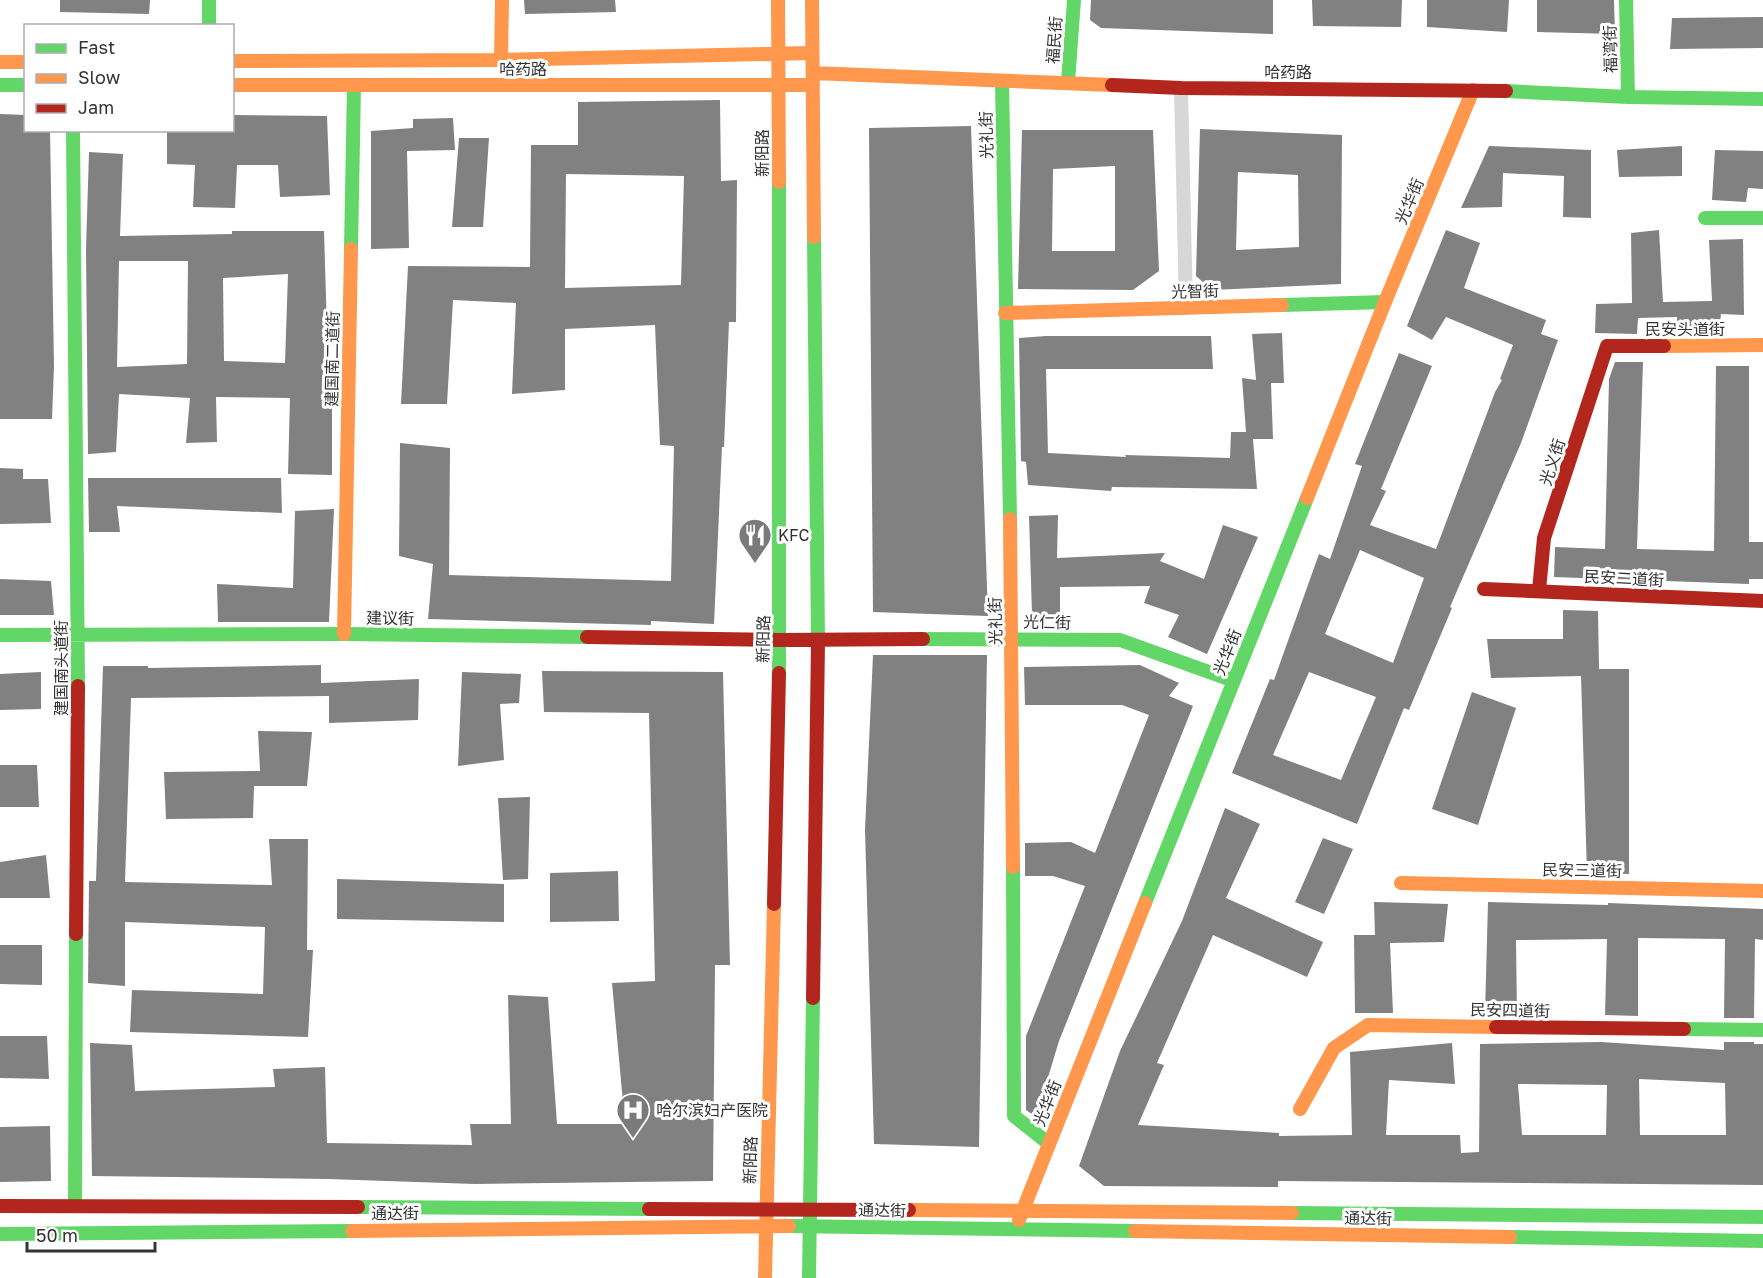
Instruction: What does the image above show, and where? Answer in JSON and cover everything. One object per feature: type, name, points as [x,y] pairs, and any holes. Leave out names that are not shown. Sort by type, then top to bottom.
[{"type":"main road","points":[[209,0],[209,24]]},
{"type":"main road","points":[[501,60],[502,0]]},
{"type":"main road","name":"新阳路","points":[[765,1278],[780,640],[778,0]]},
{"type":"main road","points":[[809,1278],[818,640],[812,0]]},
{"type":"main road","name":"福民街","points":[[1068,82],[1074,0]]},
{"type":"main road","name":"福湾街","points":[[1626,0],[1628,97]]},
{"type":"main road","name":"哈药路","points":[[234,61],[501,60],[812,53]]},
{"type":"main road","points":[[0,62],[24,62]]},
{"type":"main road","name":"哈药路","points":[[234,85],[778,85],[813,79],[1068,82],[1181,88],[1473,90],[1628,97],[1763,99]]},
{"type":"main road","name":"光礼街","points":[[1002,81],[1012,638],[1014,1116],[1048,1143]]},
{"type":"main road","points":[[0,85],[24,85]]},
{"type":"main road","name":"建国南二道街","points":[[344,634],[354,85]]},
{"type":"main road","name":"光华街","points":[[1016,1228],[1385,302],[1473,90]]},
{"type":"main road","name":"建国南头道街","points":[[73,132],[78,635],[75,1205]]},
{"type":"main road","points":[[1705,218],[1763,218]]},
{"type":"main road","name":"光智街","points":[[1005,313],[1385,302]]},
{"type":"main road","name":"民安头道街","points":[[1607,346],[1763,345]]},
{"type":"main road","name":"光义街","points":[[1539,590],[1544,538],[1607,346]]},
{"type":"main road","name":"民安二道街","points":[[1484,589],[1763,601]]},
{"type":"main road","name":"建议街","points":[[0,635],[344,634],[780,640]]},
{"type":"main road","name":"光仁街","points":[[780,640],[1012,638],[1120,640],[1234,681]]},
{"type":"main road","name":"民安三道街","points":[[1401,883],[1763,891]]},
{"type":"main road","name":"民安四道街","points":[[1300,1110],[1334,1048],[1368,1025],[1763,1030]]},
{"type":"main road","name":"通达街","points":[[0,1206],[1023,1209],[1763,1217]]},
{"type":"main road","name":"通达街","points":[[0,1234],[809,1226],[1763,1242]]},
{"type":"street","points":[[1181,88],[1186,308]]},
{"type":"building","points":[[60,0],[150,0],[149,14],[60,12]]},
{"type":"building","points":[[524,0],[615,0],[616,12],[525,14]]},
{"type":"building","points":[[1091,0],[1273,0],[1273,34],[1101,28],[1090,20]]},
{"type":"building","points":[[1312,0],[1402,0],[1401,27],[1313,26]]},
{"type":"building","points":[[1427,0],[1509,0],[1507,32],[1427,27]]},
{"type":"building","points":[[1537,0],[1614,0],[1615,34],[1537,32]]},
{"type":"building","points":[[1763,17],[1763,48],[1670,49],[1672,18]]},
{"type":"building","points":[[720,100],[721,181],[737,180],[736,322],[729,322],[714,624],[651,621],[651,625],[428,619],[433,564],[399,556],[400,443],[450,448],[449,575],[671,581],[674,446],[660,445],[655,325],[565,329],[565,390],[512,394],[516,303],[453,300],[447,404],[401,404],[408,266],[530,267],[531,145],[578,145],[578,102]],"holes":[[[566,174],[684,176],[681,285],[565,288]]]},
{"type":"building","points":[[0,114],[24,115],[24,132],[50,132],[54,366],[52,419],[0,419]]},
{"type":"building","points":[[234,115],[327,116],[330,195],[280,197],[278,165],[237,165],[235,208],[193,207],[195,165],[167,164],[167,132],[234,132]]},
{"type":"building","points":[[453,118],[455,150],[407,151],[409,248],[371,249],[371,131],[413,128],[413,119]]},
{"type":"building","points":[[971,126],[988,616],[873,612],[869,128]]},
{"type":"building","points":[[1200,129],[1342,135],[1341,284],[1212,290],[1196,276]],"holes":[[[1238,172],[1298,175],[1299,247],[1236,250]]]},
{"type":"building","points":[[1022,130],[1153,130],[1159,271],[1133,290],[1018,289]],"holes":[[[1115,166],[1115,251],[1052,251],[1053,169]]]},
{"type":"building","points":[[459,138],[489,138],[483,227],[452,227]]},
{"type":"building","points":[[1489,146],[1591,150],[1591,218],[1563,217],[1564,176],[1503,173],[1502,207],[1461,208]]},
{"type":"building","points":[[1682,146],[1682,176],[1619,177],[1617,150]]},
{"type":"building","points":[[1715,150],[1763,151],[1763,189],[1748,188],[1746,202],[1712,200]]},
{"type":"building","points":[[89,152],[123,154],[120,236],[232,234],[232,231],[324,231],[328,363],[332,364],[332,475],[288,474],[290,398],[216,397],[217,442],[186,443],[190,398],[119,394],[116,452],[88,454],[86,249]],"holes":[[[119,261],[188,261],[187,364],[117,367]],[[288,274],[285,363],[224,361],[223,278]]]},
{"type":"building","points":[[1446,230],[1480,243],[1464,288],[1546,320],[1541,334],[1558,340],[1521,443],[1450,607],[1452,608],[1409,710],[1404,708],[1357,824],[1232,773],[1270,679],[1274,680],[1319,554],[1330,559],[1362,466],[1355,464],[1399,353],[1432,366],[1381,489],[1386,491],[1370,525],[1436,549],[1495,392],[1502,380],[1500,379],[1513,345],[1446,317],[1432,340],[1407,326]],"holes":[[[1360,550],[1424,578],[1393,663],[1325,634]],[[1309,672],[1376,697],[1341,780],[1273,755]]]},
{"type":"building","points":[[1659,230],[1663,302],[1712,301],[1709,240],[1743,239],[1744,315],[1721,314],[1719,331],[1677,330],[1677,317],[1638,318],[1637,334],[1595,333],[1596,304],[1632,303],[1631,233]]},
{"type":"building","points":[[1282,333],[1284,383],[1271,383],[1273,439],[1253,439],[1257,489],[1112,487],[1111,491],[1028,485],[1026,462],[1021,461],[1019,338],[1211,336],[1213,369],[1046,369],[1048,453],[1126,457],[1125,455],[1230,458],[1231,432],[1246,432],[1242,378],[1256,380],[1252,334]]},
{"type":"building","points":[[1615,362],[1643,362],[1637,549],[1714,551],[1716,366],[1749,366],[1749,542],[1763,542],[1763,579],[1749,579],[1749,584],[1554,577],[1555,547],[1605,549],[1609,379]]},
{"type":"building","points":[[0,468],[23,469],[23,479],[48,479],[51,523],[0,524]]},
{"type":"building","points":[[88,478],[281,478],[282,513],[117,506],[120,532],[89,532]]},
{"type":"building","points":[[334,509],[329,622],[218,622],[217,584],[293,588],[295,511]]},
{"type":"building","points":[[1058,515],[1057,558],[1165,553],[1160,561],[1204,579],[1223,525],[1258,537],[1207,654],[1168,637],[1179,615],[1144,603],[1150,586],[1060,587],[1060,618],[1032,614],[1029,516]]},
{"type":"building","points":[[0,579],[51,581],[54,615],[0,615]]},
{"type":"building","points":[[1563,610],[1598,611],[1599,669],[1629,669],[1629,874],[1587,873],[1581,676],[1491,678],[1487,639],[1563,639]]},
{"type":"building","points":[[873,655],[987,655],[979,1147],[874,1144],[865,830]]},
{"type":"building","points":[[321,665],[321,683],[419,679],[418,720],[329,723],[329,696],[131,698],[125,882],[272,885],[269,839],[308,839],[307,950],[313,950],[308,1037],[130,1032],[132,990],[263,994],[265,927],[125,922],[125,986],[88,983],[89,881],[96,881],[103,666],[148,666],[148,668]]},
{"type":"building","points":[[1140,665],[1179,683],[1169,696],[1193,706],[1059,1041],[1036,1117],[1026,1110],[1026,1036],[1085,886],[1053,876],[1025,876],[1025,843],[1071,842],[1095,853],[1149,715],[1122,705],[1025,705],[1024,667]]},
{"type":"building","points":[[542,671],[723,672],[730,965],[715,965],[713,1181],[475,1184],[328,1179],[92,1176],[90,1043],[132,1045],[135,1091],[275,1087],[273,1069],[325,1067],[327,1143],[472,1145],[470,1124],[511,1124],[508,995],[548,997],[557,1124],[625,1124],[612,983],[655,981],[649,713],[544,712]]},
{"type":"building","points":[[41,672],[41,709],[0,710],[0,674]]},
{"type":"building","points":[[462,672],[521,674],[519,703],[500,704],[504,760],[458,766]]},
{"type":"building","points":[[1472,692],[1516,708],[1478,825],[1432,809]]},
{"type":"building","points":[[258,731],[312,732],[307,786],[254,786],[253,818],[166,819],[164,772],[260,771]]},
{"type":"building","points":[[0,765],[37,765],[39,807],[0,807]]},
{"type":"building","points":[[530,797],[528,879],[503,880],[498,798]]},
{"type":"building","points":[[1225,808],[1260,824],[1226,898],[1323,942],[1307,977],[1213,935],[1157,1063],[1164,1065],[1138,1125],[1279,1133],[1279,1136],[1352,1135],[1350,1052],[1452,1043],[1455,1084],[1389,1080],[1386,1135],[1460,1135],[1461,1153],[1479,1152],[1480,1044],[1601,1042],[1724,1050],[1724,1042],[1754,1042],[1754,1044],[1763,1044],[1763,1185],[1278,1181],[1278,1187],[1104,1186],[1079,1166],[1120,1051],[1182,921]],"holes":[[[1639,1079],[1725,1083],[1726,1135],[1640,1135]],[[1518,1084],[1607,1085],[1606,1135],[1522,1135]]]},
{"type":"building","points":[[1323,838],[1353,849],[1324,914],[1295,902]]},
{"type":"building","points":[[46,855],[50,898],[0,898],[0,862]]},
{"type":"building","points":[[618,871],[619,921],[550,922],[550,873]]},
{"type":"building","points":[[337,879],[504,884],[504,922],[337,919]]},
{"type":"building","points":[[1374,902],[1448,904],[1444,942],[1390,943],[1393,1013],[1355,1013],[1354,935],[1375,935]]},
{"type":"building","points":[[1488,902],[1608,905],[1608,903],[1763,909],[1763,940],[1755,939],[1754,1018],[1724,1018],[1725,939],[1638,938],[1638,1016],[1605,1015],[1607,939],[1516,940],[1517,1015],[1485,1014]]},
{"type":"building","points":[[0,945],[42,945],[42,985],[0,984]]},
{"type":"building","points":[[0,1036],[47,1036],[49,1079],[0,1078]]},
{"type":"building","points":[[50,1126],[51,1181],[0,1182],[0,1127]]},
{"type":"traffic: fast","points":[[209,0],[209,24]]},
{"type":"traffic: fast","points":[[1068,82],[1074,0]]},
{"type":"traffic: fast","points":[[1626,0],[1628,97]]},
{"type":"traffic: fast","points":[[1002,81],[1010,519]]},
{"type":"traffic: fast","points":[[0,85],[24,85]]},
{"type":"traffic: fast","points":[[351,249],[354,85]]},
{"type":"traffic: fast","points":[[1506,91],[1628,97],[1763,99]]},
{"type":"traffic: fast","points":[[73,132],[78,686]]},
{"type":"traffic: fast","points":[[779,182],[779,673]]},
{"type":"traffic: fast","points":[[1705,218],[1763,218]]},
{"type":"traffic: fast","points":[[814,237],[818,642]]},
{"type":"traffic: fast","points":[[1282,305],[1385,302]]},
{"type":"traffic: fast","points":[[1145,903],[1307,498]]},
{"type":"traffic: fast","points":[[0,635],[344,634],[587,637]]},
{"type":"traffic: fast","points":[[923,639],[1120,640],[1234,681]]},
{"type":"traffic: fast","points":[[1013,867],[1014,1116],[1048,1143]]},
{"type":"traffic: fast","points":[[75,1205],[76,934]]},
{"type":"traffic: fast","points":[[809,1278],[813,998]]},
{"type":"traffic: fast","points":[[1684,1029],[1763,1030]]},
{"type":"traffic: fast","points":[[358,1207],[649,1209]]},
{"type":"traffic: fast","points":[[1292,1213],[1763,1217]]},
{"type":"traffic: fast","points":[[789,1226],[1135,1231]]},
{"type":"traffic: fast","points":[[0,1234],[352,1231]]},
{"type":"traffic: fast","points":[[1510,1237],[1763,1241]]},
{"type":"traffic: slow","points":[[501,60],[502,0]]},
{"type":"traffic: slow","points":[[778,0],[779,182]]},
{"type":"traffic: slow","points":[[812,0],[814,237]]},
{"type":"traffic: slow","points":[[234,61],[501,60],[812,53]]},
{"type":"traffic: slow","points":[[0,62],[24,62]]},
{"type":"traffic: slow","points":[[813,73],[1112,85]]},
{"type":"traffic: slow","points":[[234,85],[813,85]]},
{"type":"traffic: slow","points":[[1307,498],[1473,90]]},
{"type":"traffic: slow","points":[[344,634],[351,249]]},
{"type":"traffic: slow","points":[[1005,313],[1282,305]]},
{"type":"traffic: slow","points":[[1664,346],[1763,345]]},
{"type":"traffic: slow","points":[[1010,519],[1013,867]]},
{"type":"traffic: slow","points":[[1401,883],[1763,891]]},
{"type":"traffic: slow","points":[[1019,1220],[1145,903]]},
{"type":"traffic: slow","points":[[765,1278],[774,904]]},
{"type":"traffic: slow","points":[[1300,1109],[1334,1048],[1368,1025],[1496,1027]]},
{"type":"traffic: slow","points":[[909,1210],[1292,1213]]},
{"type":"traffic: slow","points":[[352,1231],[789,1226]]},
{"type":"traffic: slow","points":[[1135,1231],[1510,1237]]},
{"type":"traffic: jam","points":[[1112,85],[1181,88],[1506,91]]},
{"type":"traffic: jam","points":[[1539,590],[1544,538],[1607,346],[1664,346]]},
{"type":"traffic: jam","points":[[1484,589],[1763,601]]},
{"type":"traffic: jam","points":[[587,637],[780,640],[923,639]]},
{"type":"traffic: jam","points":[[813,998],[818,642]]},
{"type":"traffic: jam","points":[[774,904],[779,673]]},
{"type":"traffic: jam","points":[[76,934],[78,686]]},
{"type":"traffic: jam","points":[[1496,1027],[1684,1029]]},
{"type":"traffic: jam","points":[[0,1206],[358,1207]]},
{"type":"traffic: jam","points":[[649,1209],[909,1210]]},
{"type":"place","name":"KFC","points":[[755,564]]},
{"type":"place","name":"哈尔滨妇产医院","points":[[633,1139]]}]
